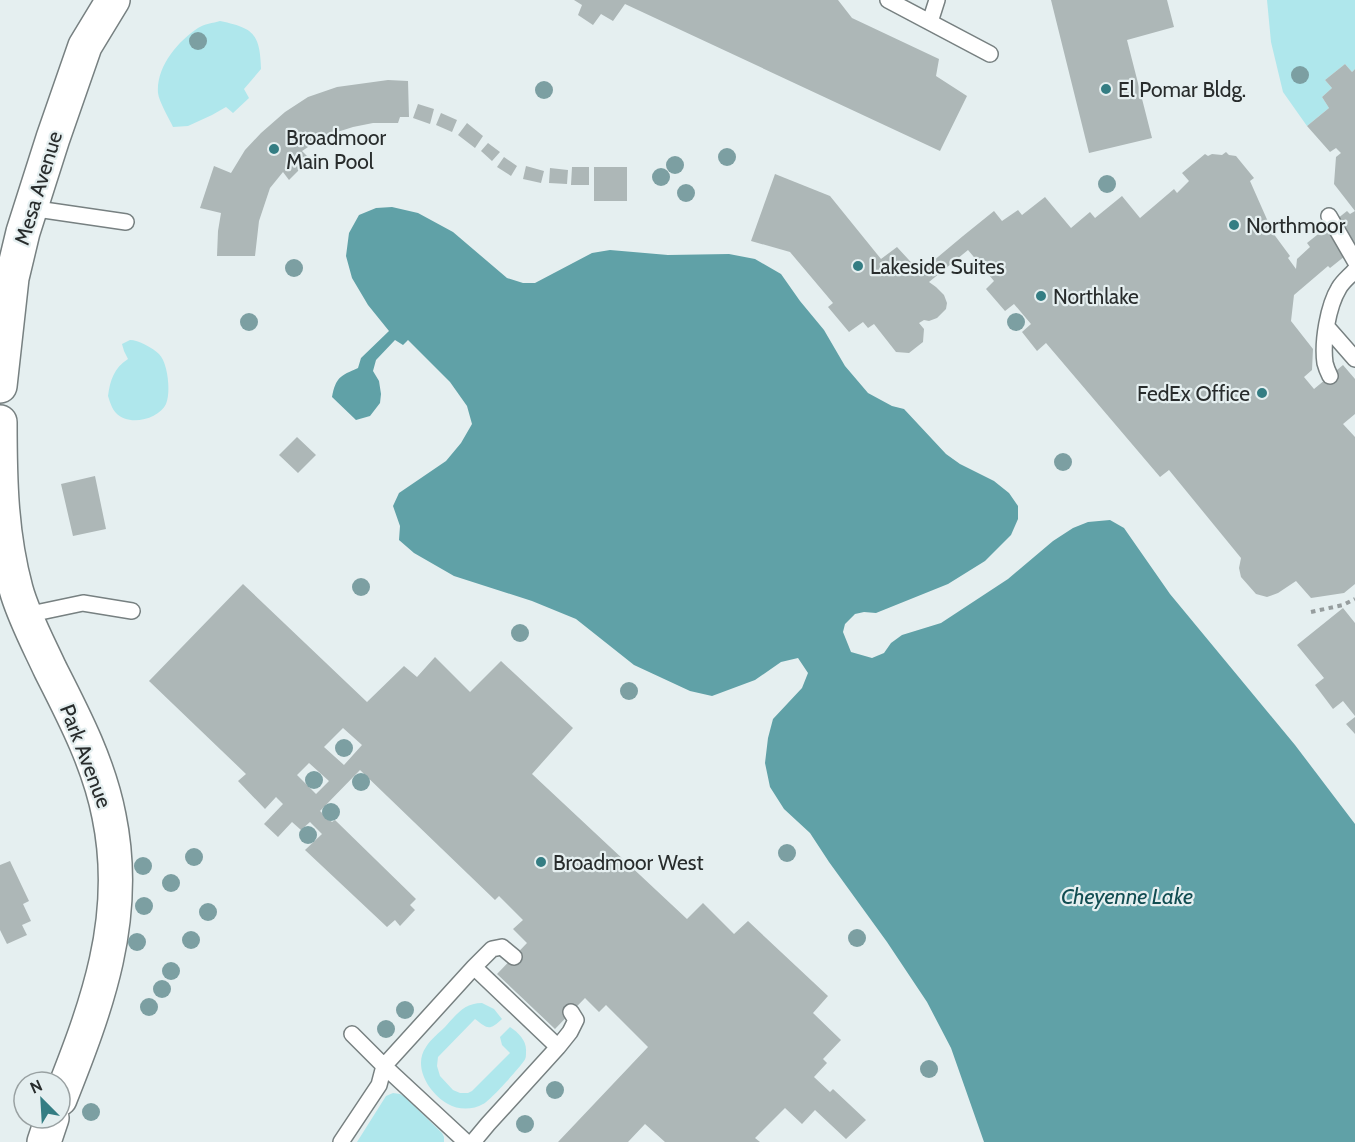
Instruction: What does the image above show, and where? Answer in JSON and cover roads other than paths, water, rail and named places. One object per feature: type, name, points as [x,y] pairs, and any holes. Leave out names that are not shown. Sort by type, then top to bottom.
[{"type":"street","name":"Mesa Avenue","points":[[0,386],[12,278],[30,208],[85,46],[113,0]]},
{"type":"street","points":[[0,422],[0,487]]},
{"type":"street","name":"Park Avenue","points":[[0,487],[6,537],[17,590],[39,645],[96,768],[109,816],[115,861],[116,904],[109,951],[95,1005],[71,1070]]},
{"type":"lane","points":[[888,0],[990,54]]},
{"type":"lane","points":[[930,22],[937,0]]},
{"type":"lane","points":[[30,208],[126,222]]},
{"type":"lane","points":[[1329,216],[1355,261]]},
{"type":"lane","points":[[1330,376],[1324,346],[1333,300],[1339,287],[1355,270]]},
{"type":"lane","points":[[1327,327],[1355,359]]},
{"type":"lane","points":[[26,615],[83,603],[132,611]]},
{"type":"lane","points":[[341,1142],[379,1085],[384,1066],[474,967],[492,949],[502,947],[514,957]]},
{"type":"lane","points":[[474,967],[558,1047]]},
{"type":"lane","points":[[473,1142],[570,1032],[576,1020],[571,1012]]},
{"type":"lane","points":[[352,1034],[466,1142]]},
{"type":"water","name":"Cheyenne Lake","points":[[392,207],[418,213],[453,232],[507,278],[523,283],[535,283],[592,253],[610,250],[668,255],[729,254],[755,259],[781,274],[824,330],[845,366],[868,393],[892,406],[904,409],[946,454],[960,464],[994,481],[1009,493],[1018,506],[1018,519],[1011,535],[985,561],[948,584],[876,613],[855,614],[845,624],[843,632],[851,652],[872,658],[884,653],[891,643],[902,635],[941,623],[1008,579],[1053,541],[1073,528],[1088,522],[1110,520],[1124,528],[1170,594],[1295,745],[1355,824],[1355,1142],[984,1142],[951,1048],[927,1002],[810,833],[784,809],[770,787],[765,763],[773,719],[802,688],[808,673],[798,658],[781,662],[755,680],[712,696],[690,691],[634,665],[576,619],[532,601],[454,576],[414,553],[399,540],[400,526],[393,506],[399,493],[446,461],[461,443],[472,424],[467,406],[450,382],[408,340],[403,345],[395,340],[376,360],[373,371],[379,381],[381,394],[380,403],[370,416],[356,420],[332,397],[335,385],[340,378],[358,368],[361,358],[389,331],[368,305],[352,278],[346,256],[349,233],[359,215],[376,208]]},
{"type":"place","name":"El Pomar Bldg.","points":[[1106,89]]},
{"type":"place","name":"Broadmoor Main Pool","points":[[274,149]]},
{"type":"place","name":"Northmoor","points":[[1234,225]]},
{"type":"place","name":"Lakeside Suites","points":[[858,266]]},
{"type":"place","name":"Northlake","points":[[1041,296]]},
{"type":"place","name":"FedEx Office","points":[[1262,393]]},
{"type":"place","name":"Broadmoor West","points":[[541,862]]}]
